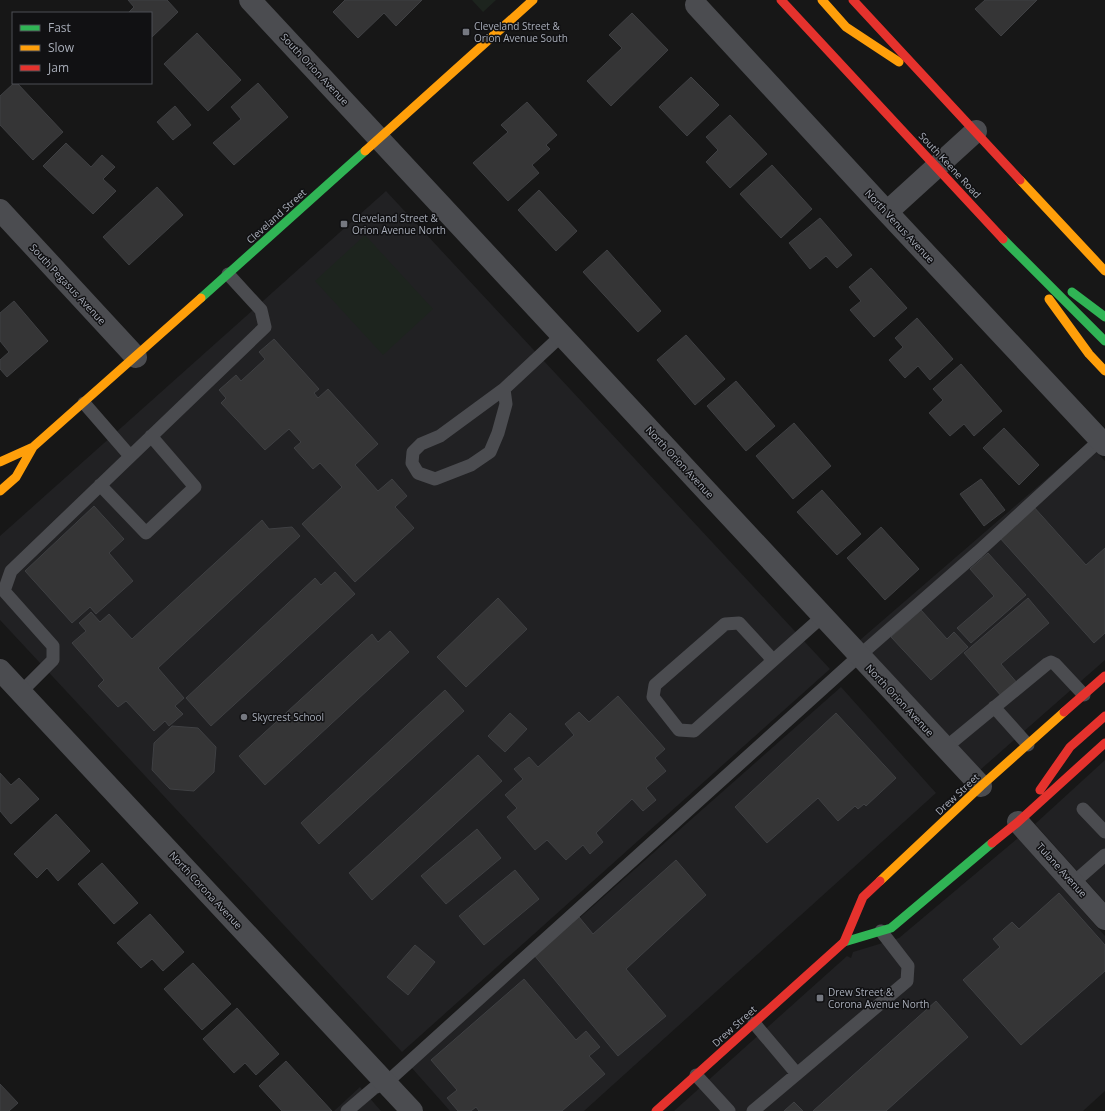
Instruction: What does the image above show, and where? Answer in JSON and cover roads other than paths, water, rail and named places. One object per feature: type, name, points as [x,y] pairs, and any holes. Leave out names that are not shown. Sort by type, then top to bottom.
[{"type":"main road","name":"Cleveland Street","points":[[0,491],[16,477],[33,448],[533,0]]},
{"type":"main road","name":"South Keene Road","points":[[781,0],[937,166],[1013,250],[1105,341]]},
{"type":"main road","points":[[822,0],[846,26],[930,83]]},
{"type":"main road","points":[[853,0],[1105,271]]},
{"type":"main road","points":[[1013,250],[1105,317]]},
{"type":"main road","points":[[1013,250],[1089,354],[1105,371]]},
{"type":"main road","name":"Cleveland Street","points":[[0,462],[33,448]]},
{"type":"main road","name":"Drew Street","points":[[656,1111],[844,942],[863,897],[981,786],[1105,676]]},
{"type":"main road","points":[[1018,822],[1070,747],[1105,716]]},
{"type":"main road","name":"Drew Street","points":[[844,942],[891,928],[1018,822],[1105,743]]},
{"type":"street","name":"South Orion Avenue","points":[[250,0],[379,138]]},
{"type":"street","name":"North Venus Avenue","points":[[696,5],[886,212],[1103,442]]},
{"type":"street","points":[[886,212],[976,131]]},
{"type":"street","name":"North Orion Avenue","points":[[379,138],[981,786]]},
{"type":"street","name":"South Pegasus Avenue","points":[[0,210],[136,357]]},
{"type":"street","name":"North Corona Avenue","points":[[0,670],[412,1111]]},
{"type":"street","name":"Tulane Avenue","points":[[1018,822],[1105,919]]},
{"type":"lane","points":[[21,692],[53,660],[53,646],[4,591],[10,571],[265,327],[261,310],[228,274]]},
{"type":"lane","points":[[504,389],[506,404],[498,433],[490,452],[471,465],[435,479],[418,473],[412,463],[413,452],[421,444],[440,436],[504,389],[562,335]]},
{"type":"lane","points":[[84,403],[130,456]]},
{"type":"lane","points":[[100,485],[146,532],[195,487],[151,436]]},
{"type":"lane","points":[[347,1111],[374,1088],[386,1083],[859,656],[1103,442]]},
{"type":"lane","points":[[773,660],[739,623],[725,624],[655,685],[653,697],[679,730],[694,731],[822,616]]},
{"type":"lane","points":[[945,748],[1051,662],[1055,664],[1084,695]]},
{"type":"lane","points":[[994,707],[1028,745]]},
{"type":"lane","points":[[1083,809],[1105,832]]},
{"type":"lane","points":[[1073,883],[1105,855]]},
{"type":"lane","points":[[753,1111],[907,981],[908,966],[881,931]]},
{"type":"lane","points":[[754,1023],[798,1074]]},
{"type":"lane","points":[[696,1075],[729,1111]]},
{"type":"place","name":"Cleveland Street & Orion Avenue South","points":[[466,32]]},
{"type":"place","name":"Cleveland Street & Orion Avenue North","points":[[344,224]]},
{"type":"place","name":"Skycrest School","points":[[244,717]]},
{"type":"place","name":"Drew Street & Corona Avenue North","points":[[820,998]]}]
